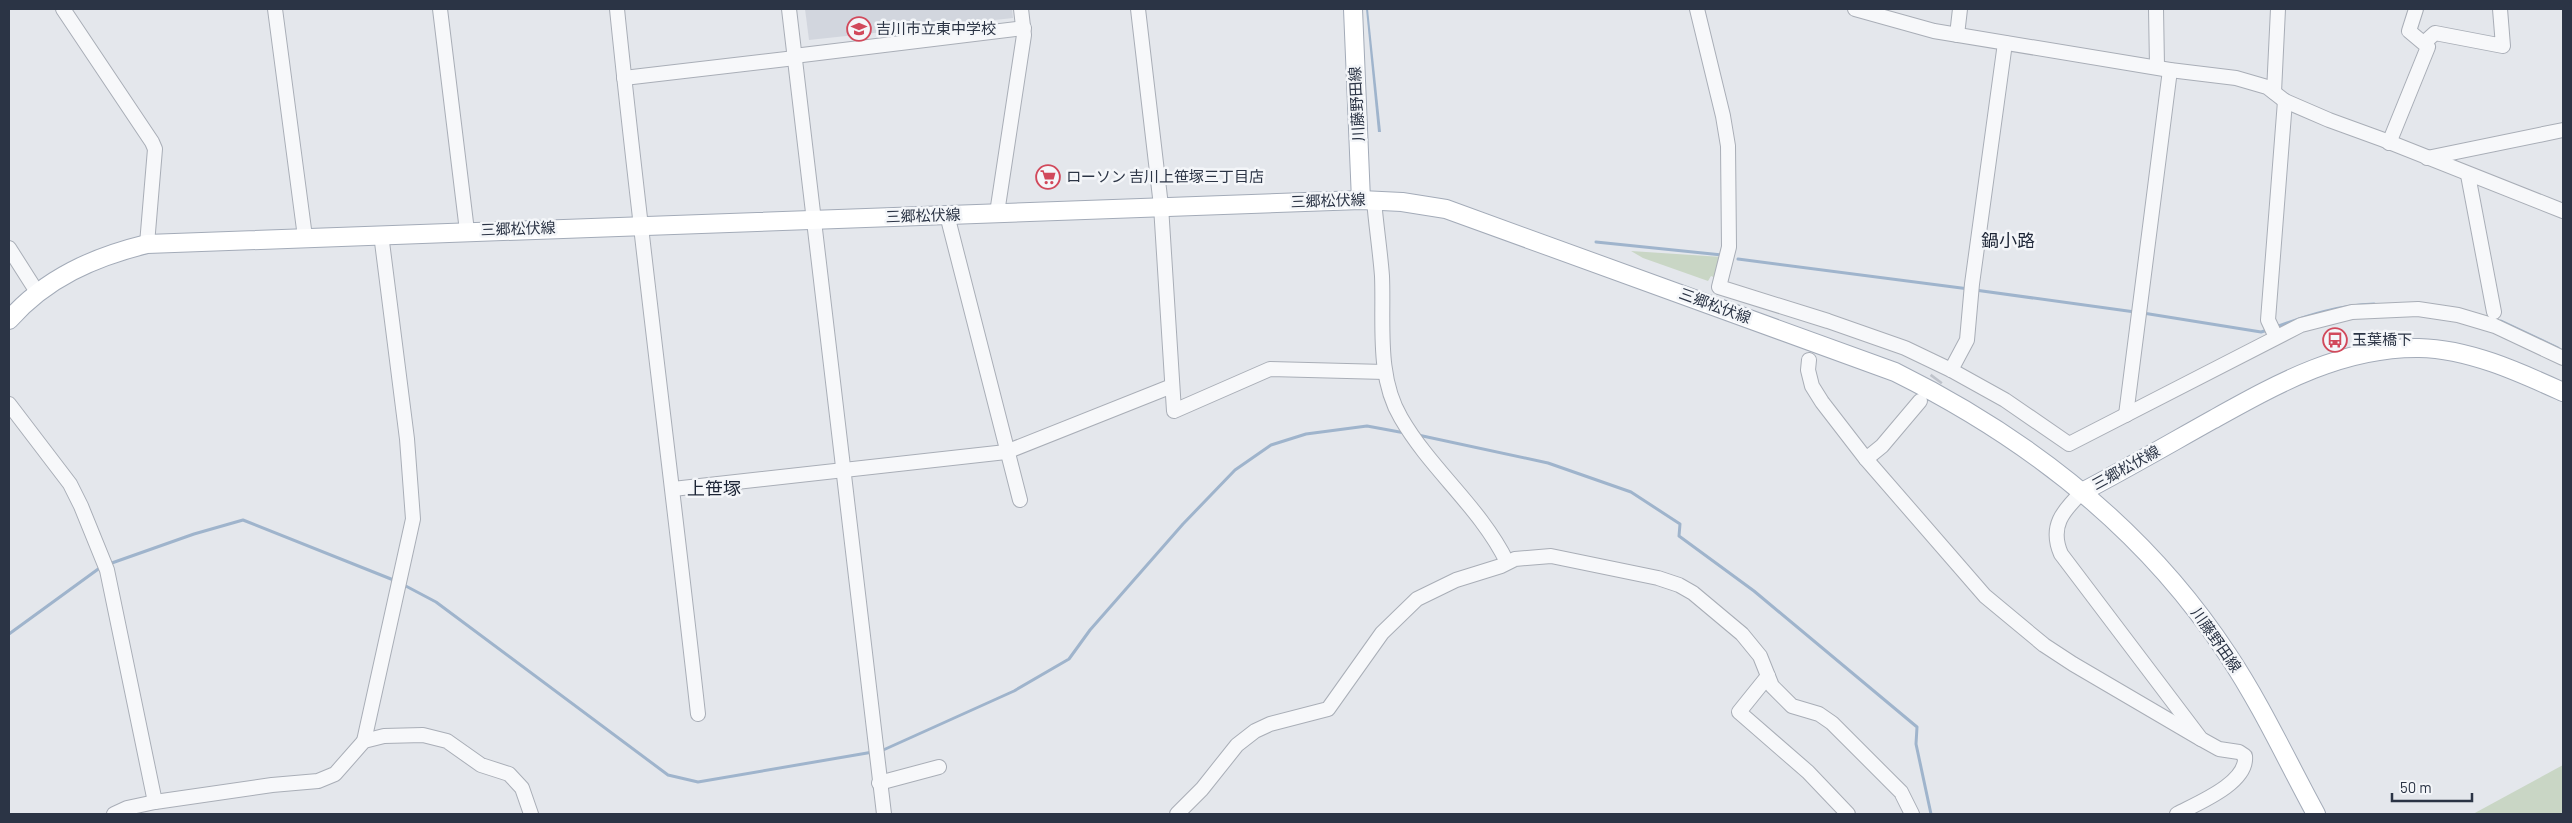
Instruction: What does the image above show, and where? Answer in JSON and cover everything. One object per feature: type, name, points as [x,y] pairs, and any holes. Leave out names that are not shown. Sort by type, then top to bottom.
[{"type":"main road","name":"川藤野田線","points":[[1353,9],[1367,200]]},
{"type":"main road","name":"三郷松伏線","points":[[9,320],[38,292],[82,265],[106,255],[147,244],[381,234],[1367,200],[1446,209],[1895,372],[1944,397],[1991,425],[2082,492],[2266,390],[2304,371],[2341,358],[2379,350],[2420,348],[2460,354],[2496,364],[2563,392]]},
{"type":"main road","name":"川藤野田線","points":[[2082,492],[2119,524],[2162,570],[2201,617],[2228,654],[2262,712],[2315,813]]},
{"type":"street","points":[[63,9],[152,142],[154,149],[147,244]]},
{"type":"street","points":[[275,9],[305,237]]},
{"type":"street","points":[[440,9],[467,231]]},
{"type":"street","points":[[617,9],[639,226],[673,489],[698,714]]},
{"type":"street","points":[[789,9],[884,814]]},
{"type":"street","points":[[997,213],[1022,50],[1024,28],[1022,9]]},
{"type":"street","points":[[1138,9],[1161,206],[1174,411],[1270,369],[1385,372]]},
{"type":"street","points":[[1697,9],[1724,116],[1728,146],[1730,247],[1719,288],[1845,327],[1905,348],[1945,372],[2005,400],[2069,444],[2301,325],[2352,312],[2418,309],[2458,316],[2495,326],[2563,358]]},
{"type":"street","points":[[1855,9],[1934,32],[2236,78],[2267,87],[2280,96],[2389,143],[2563,211]]},
{"type":"street","points":[[1957,35],[1960,9]]},
{"type":"street","points":[[2126,415],[2164,68],[2156,9]]},
{"type":"street","points":[[2276,337],[2268,320],[2280,96],[2278,9]]},
{"type":"street","points":[[2389,143],[2428,47],[2425,42],[2409,31],[2416,9]]},
{"type":"street","points":[[2425,42],[2435,33],[2503,46],[2500,9]]},
{"type":"street","points":[[624,78],[1024,28]]},
{"type":"street","points":[[1945,372],[1967,340],[2005,43]]},
{"type":"street","points":[[2427,158],[2563,130]]},
{"type":"street","points":[[2468,175],[2494,312]]},
{"type":"street","points":[[1367,200],[1382,274],[1385,372],[1390,395],[1400,417],[1415,439],[1483,520],[1495,538],[1506,562]]},
{"type":"street","points":[[947,215],[1006,452],[1020,500]]},
{"type":"street","points":[[114,814],[127,808],[152,807],[326,779],[335,774],[364,740],[413,519],[407,439],[381,234]]},
{"type":"street","points":[[9,248],[38,292]]},
{"type":"street","points":[[1809,360],[1808,370],[1812,386],[1866,460],[1946,554],[1998,608],[2044,645],[2073,664],[2219,749],[2243,753],[2246,760],[2243,770],[2228,786],[2178,814]]},
{"type":"street","points":[[673,489],[1006,452],[1172,386]]},
{"type":"street","points":[[1866,460],[1882,446],[1920,401]]},
{"type":"street","points":[[9,404],[70,484],[82,506],[108,570],[152,807]]},
{"type":"street","points":[[2082,492],[2070,504],[2059,521],[2055,540],[2061,554],[2201,739]]},
{"type":"street","points":[[1177,814],[1208,782],[1237,745],[1255,731],[1270,724],[1328,709],[1382,633],[1417,599],[1456,580],[1506,562],[1520,558],[1552,556],[1679,585],[1721,614],[1742,634],[1760,656],[1772,686],[1792,706],[1819,714],[1832,724],[1901,792],[1912,814]]},
{"type":"street","points":[[1768,676],[1739,712],[1808,772],[1848,814]]},
{"type":"street","points":[[364,740],[384,736],[423,735],[447,741],[481,765],[509,774],[522,788],[531,814]]},
{"type":"street","points":[[879,784],[940,767]]},
{"type":"shaded area","name":"吉川市立東中学校","points":[[805,9],[1012,9],[1013,18],[809,40]]},
{"type":"green space","points":[[1631,251],[1722,257],[1716,278],[1711,276],[1708,281],[1643,258]]},
{"type":"green space","points":[[2563,765],[2563,814],[2473,814]]},
{"type":"water","points":[[1366,9],[1368,9],[1381,132],[1378,132]]},
{"type":"waterway","points":[[1596,242],[1722,255]]},
{"type":"waterway","points":[[1738,259],[1969,289]]},
{"type":"waterway","points":[[1975,290],[2135,312]]},
{"type":"waterway","points":[[2276,327],[2324,311],[2374,304]]},
{"type":"waterway","points":[[2143,313],[2261,332],[2268,330]]},
{"type":"waterway","points":[[2501,321],[2558,348]]},
{"type":"waterway","points":[[881,751],[1014,691],[1069,659],[1090,630],[1183,524],[1235,470],[1271,445],[1306,434],[1367,426],[1405,433]]},
{"type":"waterway","points":[[1418,435],[1548,463],[1631,492],[1680,524],[1679,536],[1754,591],[1917,727],[1916,744],[1931,814]]},
{"type":"waterway","points":[[109,564],[194,534],[243,520],[396,581]]},
{"type":"waterway","points":[[9,634],[101,567]]},
{"type":"waterway","points":[[402,584],[436,602],[668,775],[698,782],[873,752]]},
{"type":"tunnel","points":[[1923,397],[1937,378]]},
{"type":"place","name":"吉川市立東中学校","points":[[859,29]]},
{"type":"place","name":"ローソン 吉川上笹塚三丁目店","points":[[1048,177]]},
{"type":"place","name":"玉葉橋下","points":[[2335,340]]},
{"type":"district","name":"鍋小路","points":[[2008,241]]},
{"type":"district","name":"上笹塚","points":[[714,489]]}]
